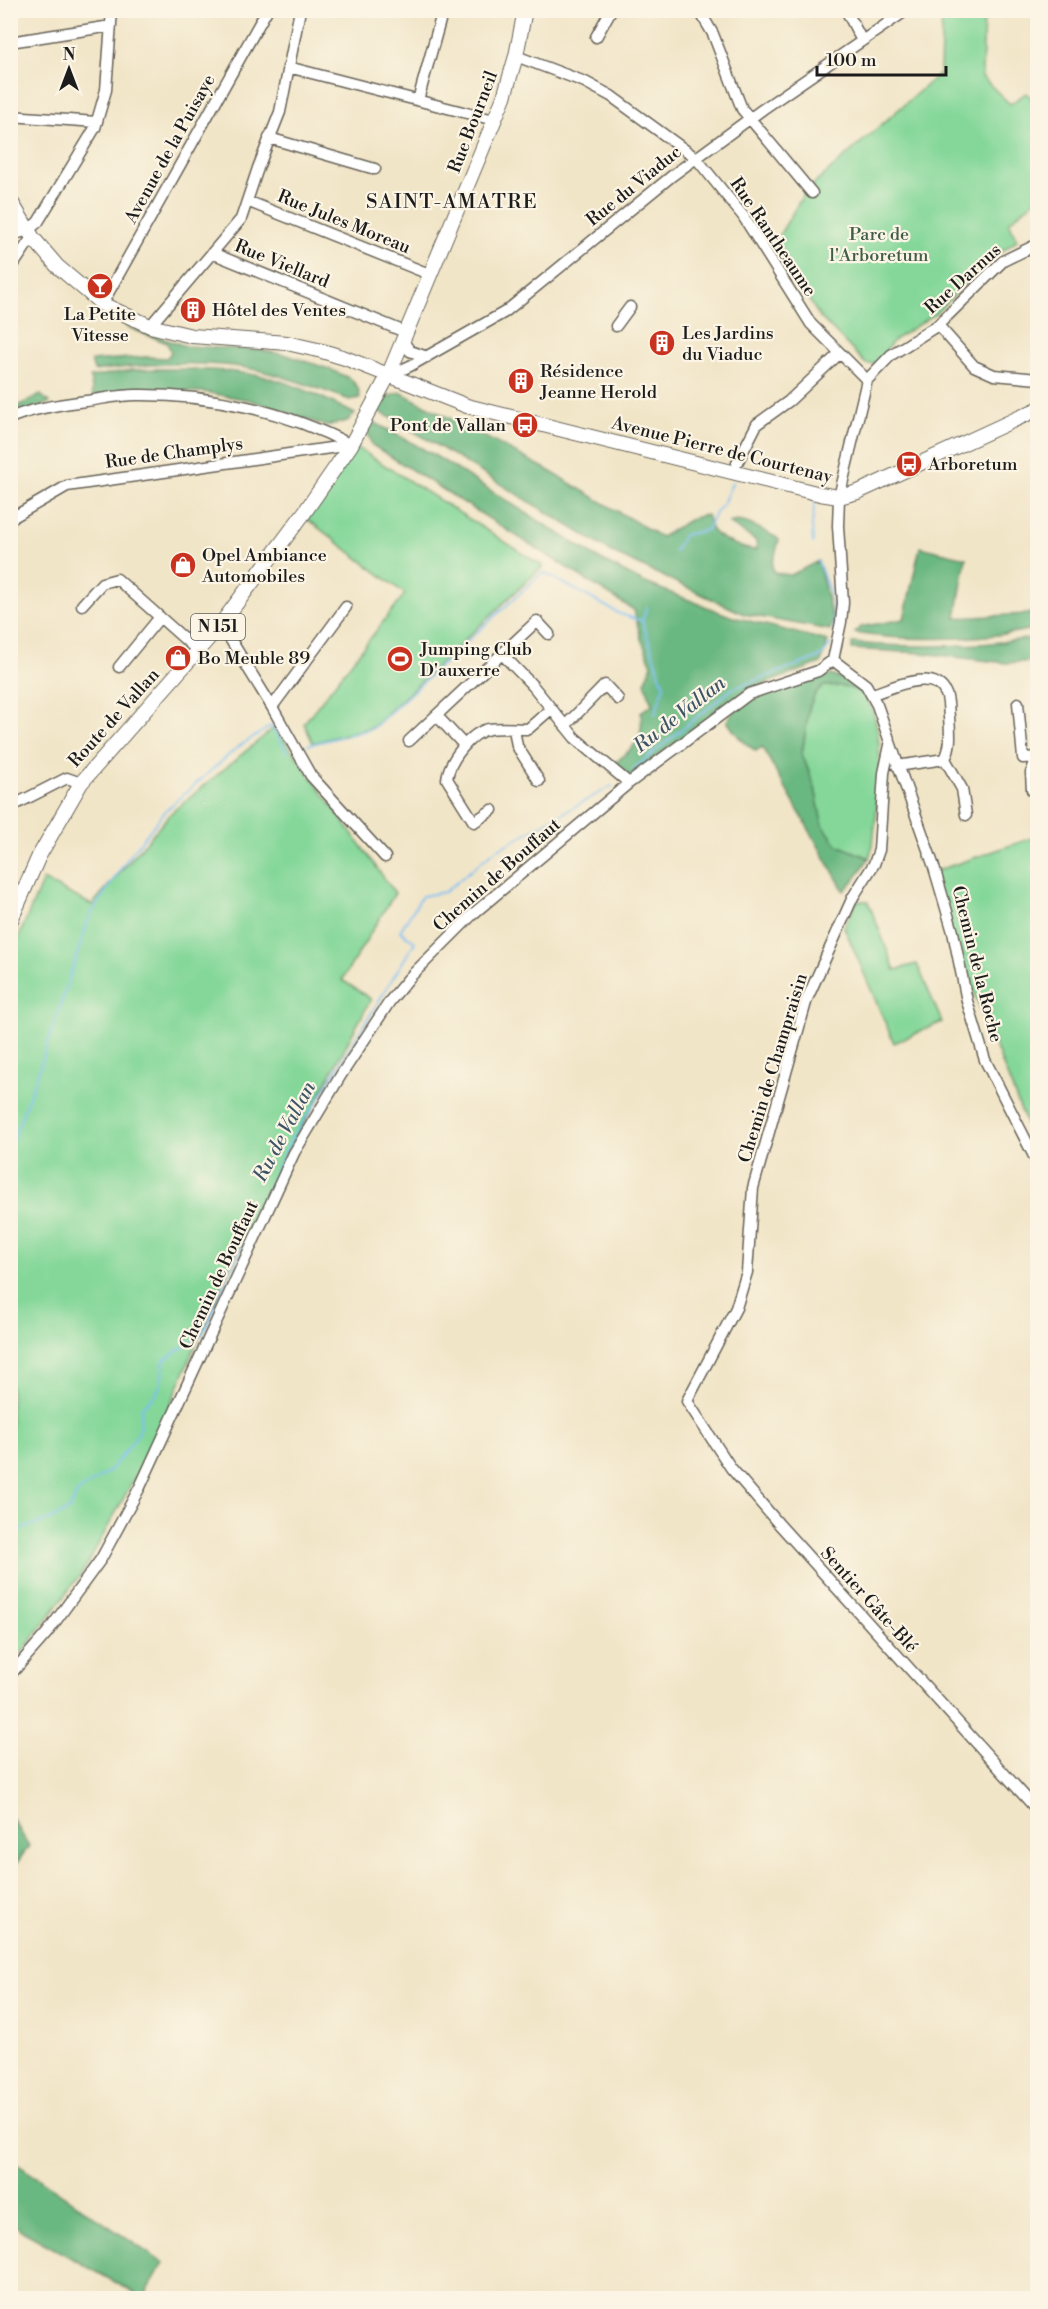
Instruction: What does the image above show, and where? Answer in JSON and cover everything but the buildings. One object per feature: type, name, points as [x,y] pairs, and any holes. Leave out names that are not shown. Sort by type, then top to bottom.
[{"type":"main road","name":"Rue Bourneil","points":[[388,376],[504,97],[516,56],[525,10]]},
{"type":"main road","name":"Avenue Pierre de Courtenay","points":[[10,200],[31,234],[57,266],[102,304],[150,326],[192,336],[286,343],[345,358],[467,406],[788,487],[839,497],[869,487],[1038,409]]},
{"type":"main road","name":"N 151","points":[[349,449],[388,376]]},
{"type":"main road","points":[[377,395],[409,384]]},
{"type":"main road","name":"Route de Vallan","points":[[10,922],[50,834],[81,783],[220,624],[349,449]]},
{"type":"street","points":[[10,270],[95,128],[106,90],[112,10]]},
{"type":"street","name":"Avenue de la Puisaye","points":[[102,304],[267,10]]},
{"type":"street","points":[[150,326],[241,219],[280,112],[300,10]]},
{"type":"street","points":[[418,100],[442,10]]},
{"type":"street","points":[[596,37],[611,10]]},
{"type":"street","points":[[699,10],[713,34],[742,109],[812,193]]},
{"type":"street","points":[[846,10],[862,41]]},
{"type":"street","name":"Rue du Viaduc","points":[[388,376],[427,357],[505,312],[696,158],[907,10]]},
{"type":"street","points":[[10,42],[111,26]]},
{"type":"street","name":"Rue Rantheaume","points":[[516,56],[585,82],[611,96],[696,158],[743,216],[811,324],[867,380]]},
{"type":"street","points":[[288,66],[494,120]]},
{"type":"street","points":[[10,116],[97,122]]},
{"type":"street","points":[[269,138],[375,169]]},
{"type":"street","name":"Rue Jules Moreau","points":[[247,201],[429,274]]},
{"type":"street","points":[[10,233],[31,234]]},
{"type":"street","name":"Rue Darnus","points":[[867,380],[891,355],[938,325],[1003,261],[1038,244]]},
{"type":"street","name":"Rue Viellard","points":[[212,253],[404,336]]},
{"type":"street","points":[[616,326],[630,307]]},
{"type":"street","points":[[938,325],[974,366],[994,375],[1038,379]]},
{"type":"street","points":[[404,336],[410,351],[427,357]]},
{"type":"street","points":[[737,462],[757,424],[789,401],[840,353]]},
{"type":"street","points":[[833,660],[843,603],[838,526],[839,497],[867,380]]},
{"type":"street","points":[[10,418],[61,405],[134,395],[196,397],[256,409],[329,434],[349,449]]},
{"type":"street","name":"Rue de Champlys","points":[[10,519],[67,486],[349,449]]},
{"type":"street","points":[[82,605],[102,583],[117,579],[198,651]]},
{"type":"street","points":[[272,707],[346,607]]},
{"type":"street","points":[[118,667],[160,617]]},
{"type":"street","points":[[409,741],[537,621],[549,634]]},
{"type":"street","points":[[220,624],[272,707],[311,776],[385,857]]},
{"type":"street","points":[[502,654],[533,686],[575,738],[624,778]]},
{"type":"street","name":"Chemin de la Roche","points":[[833,660],[857,677],[873,694],[933,864],[953,932],[967,1001],[984,1060],[1038,1164]]},
{"type":"street","name":"Chemin de Bouffaut","points":[[10,1675],[79,1591],[116,1532],[140,1487],[294,1153],[316,1113],[390,1001],[409,978],[473,914],[624,778],[749,694],[818,671],[833,660]]},
{"type":"street","points":[[873,694],[910,681],[930,681],[943,688],[948,701],[950,744],[945,759],[962,789],[966,815]]},
{"type":"street","points":[[565,726],[604,685],[618,699]]},
{"type":"street","points":[[1018,703],[1023,758],[1037,757],[1031,773],[1032,790],[1038,795]]},
{"type":"street","points":[[492,810],[474,822],[447,779],[448,772],[464,745],[487,729],[528,729],[551,709]]},
{"type":"street","points":[[437,716],[464,745]]},
{"type":"street","points":[[514,729],[517,746],[539,781]]},
{"type":"street","name":"Chemin de Champraisin","points":[[687,1401],[736,1308],[747,1272],[753,1188],[807,999],[853,897],[874,864],[879,850],[884,773],[890,745]]},
{"type":"street","points":[[897,766],[945,759]]},
{"type":"street","points":[[10,807],[67,778],[81,783]]},
{"type":"street","name":"Sentier Gâte-Blé","points":[[687,1401],[731,1468],[778,1523],[1038,1811]]},
{"type":"green space","name":"Parc de l'Arboretum","points":[[942,11],[984,11],[982,77],[1010,104],[1026,93],[1037,103],[1037,200],[1009,222],[1017,240],[987,263],[935,314],[894,340],[876,364],[866,364],[819,316],[774,244],[805,192],[940,73]]},
{"type":"green space","points":[[125,326],[186,346],[260,350],[287,355],[351,379],[358,388],[360,398],[350,400],[269,373],[237,367],[196,364],[155,365],[94,371],[91,361],[145,357],[167,358],[171,352],[167,343]]},
{"type":"green space","points":[[132,370],[229,371],[270,378],[303,389],[355,414],[347,421],[326,426],[250,400],[203,392],[130,390],[93,396],[90,377]]},
{"type":"green space","points":[[400,392],[546,469],[661,537],[689,520],[707,515],[715,534],[726,541],[752,550],[757,550],[756,541],[729,523],[740,521],[776,537],[779,540],[772,566],[775,573],[791,575],[818,561],[833,621],[830,630],[744,614],[615,554],[376,410],[385,398]]},
{"type":"green space","points":[[41,395],[50,403],[11,416],[11,409]]},
{"type":"green space","points":[[370,420],[434,455],[601,560],[643,582],[730,616],[828,641],[821,663],[748,690],[629,777],[615,763],[637,742],[642,722],[641,712],[652,705],[645,682],[652,665],[641,639],[634,610],[372,445],[366,429]]},
{"type":"green space","name":"Jumping Club D'auxerre","points":[[356,447],[543,566],[373,727],[313,743],[304,723],[405,594],[307,519]]},
{"type":"green space","points":[[920,547],[966,558],[956,618],[1027,614],[1037,611],[1037,628],[994,635],[922,639],[855,633],[860,627],[904,619]]},
{"type":"green space","points":[[1037,637],[1037,661],[1006,663],[921,653],[852,649],[852,643],[945,646]]},
{"type":"green space","points":[[831,675],[853,684],[864,695],[850,688],[834,686],[824,686],[815,694],[809,708],[802,754],[815,788],[822,824],[837,845],[869,858],[844,891],[762,747],[756,751],[751,748],[727,721],[733,713],[758,697],[790,685]]},
{"type":"green space","points":[[840,685],[862,694],[871,707],[876,724],[879,745],[878,788],[873,845],[869,858],[837,845],[822,824],[815,788],[802,754],[809,708],[815,694],[824,686]]},
{"type":"green space","points":[[275,727],[395,893],[342,980],[371,999],[236,1251],[154,1443],[84,1570],[11,1667],[11,955],[43,880],[92,905],[171,813]]},
{"type":"green space","points":[[1037,838],[1037,1151],[927,874]]},
{"type":"green space","points":[[857,901],[868,901],[895,970],[917,964],[942,1022],[894,1043],[844,927]]},
{"type":"green space","points":[[11,1816],[29,1846],[10,1871]]},
{"type":"green space","points":[[11,2141],[17,2146],[11,2160]]},
{"type":"green space","points":[[11,2160],[163,2263],[144,2298],[24,2232],[11,2222]]},
{"type":"waterway","points":[[674,552],[684,535],[707,530],[723,504],[733,481]]},
{"type":"waterway","name":"Ru de Vallan","points":[[813,543],[812,524],[815,501]]},
{"type":"waterway","name":"Ru de Vallan","points":[[818,561],[833,603],[834,630]]},
{"type":"waterway","points":[[308,745],[372,729],[543,572],[620,614],[642,621]]},
{"type":"waterway","points":[[647,607],[642,621],[664,686],[655,714]]},
{"type":"waterway","name":"Ru de Vallan","points":[[632,770],[732,689],[822,656],[831,644]]},
{"type":"waterway","points":[[10,1147],[40,1067],[90,915],[128,858],[166,810],[238,747],[271,726],[288,753]]},
{"type":"waterway","name":"Ru de Vallan","points":[[10,1533],[49,1520],[69,1510],[78,1492],[108,1472],[139,1432],[142,1407],[156,1394],[161,1383],[164,1360],[203,1334],[293,1136],[317,1102],[415,942],[400,931],[422,896],[445,892],[493,852],[612,786]]},
{"type":"place","name":"La Petite Vitesse","points":[[100,286]]},
{"type":"place","name":"Hôtel des Ventes","points":[[193,310]]},
{"type":"place","name":"Les Jardins du Viaduc","points":[[662,343]]},
{"type":"place","name":"Résidence Jeanne Herold","points":[[521,381]]},
{"type":"place","name":"Pont de Vallan","points":[[525,425]]},
{"type":"place","name":"Arboretum","points":[[909,464]]},
{"type":"place","name":"Opel Ambiance Automobiles","points":[[183,565]]},
{"type":"place","name":"Bo Meuble 89","points":[[178,658]]},
{"type":"place","name":"Jumping Club D'auxerre","points":[[400,659]]},
{"type":"district","name":"SAINT-AMATRE","points":[[452,202]]}]
